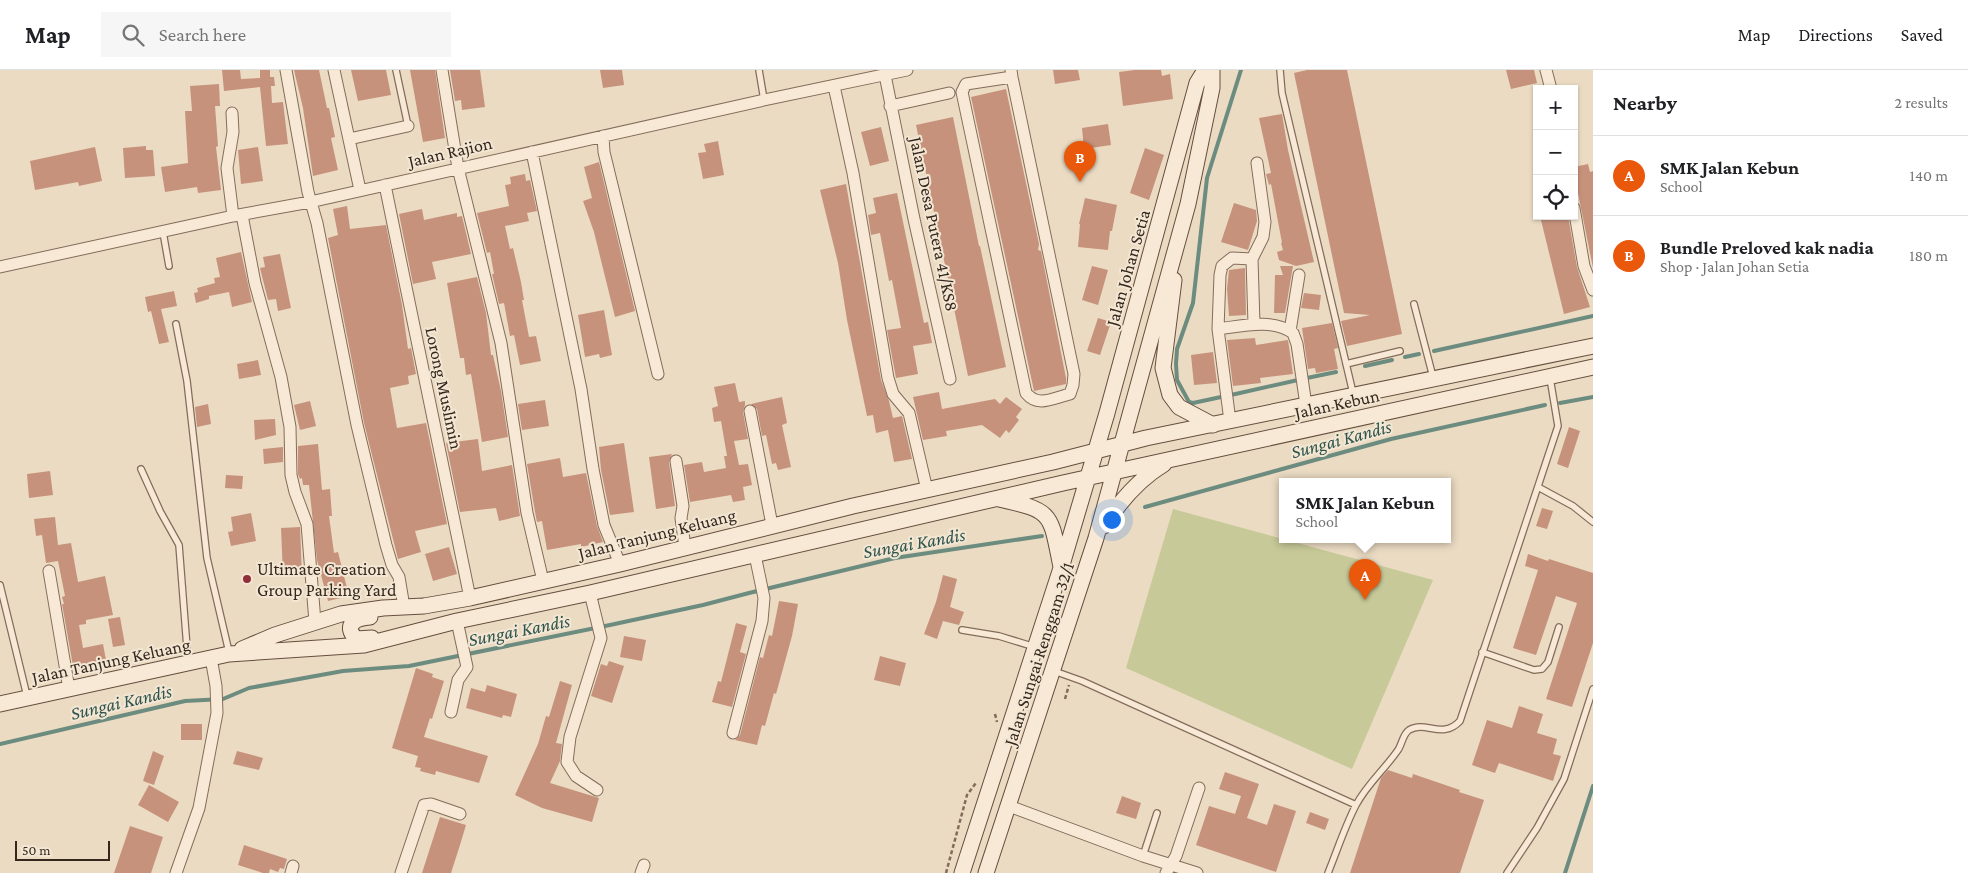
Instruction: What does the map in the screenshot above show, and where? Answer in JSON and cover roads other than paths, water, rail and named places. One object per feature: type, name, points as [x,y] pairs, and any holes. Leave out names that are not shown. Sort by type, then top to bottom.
[{"type":"main road","name":"Jalan Johan Setia","points":[[1088,477],[1197,83],[1205,70]]},
{"type":"main road","points":[[1121,444],[1188,204],[1210,98],[1212,70]]},
{"type":"main road","points":[[1182,222],[1163,368],[1170,395],[1179,407],[1213,424]]},
{"type":"main road","name":"Jalan Kebun","points":[[1096,451],[1213,424],[1593,346]]},
{"type":"main road","name":"Jalan Kebun","points":[[1088,477],[1593,367]]},
{"type":"main road","name":"Jalan Sungai Renggam 32/1","points":[[986,873],[1054,671],[1096,538],[1121,444]]},
{"type":"main road","name":"Jalan Tanjung Keluang","points":[[229,654],[275,635],[341,614],[383,608],[424,606],[470,598],[620,564],[772,525],[1096,451]]},
{"type":"main road","points":[[1096,538],[1132,488],[1151,472],[1174,458]]},
{"type":"main road","name":"Jalan Tanjung Keluang","points":[[0,704],[229,654],[364,645],[457,621],[592,599],[754,555],[1088,477]]},
{"type":"main road","name":"Jalan Sungai Renggam 32/1","points":[[962,873],[1062,568],[1088,477]]},
{"type":"main road","points":[[995,498],[1028,506],[1042,512],[1053,525],[1062,568]]},
{"type":"main road","points":[[404,607],[390,615],[360,618],[353,622],[350,633],[356,639],[411,634]]},
{"type":"street","points":[[286,70],[305,176],[317,222],[357,425],[386,545],[392,565],[399,577],[404,607]]},
{"type":"street","points":[[334,70],[360,190]]},
{"type":"street","points":[[442,70],[458,163],[500,343],[527,513],[543,581]]},
{"type":"street","name":"Jalan Rajion","points":[[0,267],[238,216],[309,196],[385,185],[458,163],[532,152],[764,95],[834,86],[907,70]]},
{"type":"street","points":[[1546,70],[1549,85]]},
{"type":"street","points":[[1012,73],[1074,374],[1070,394],[1038,402],[1031,400],[1026,393],[962,92],[966,84],[1012,73]]},
{"type":"street","name":"Jalan Desa Putera 41/KS8","points":[[885,75],[890,106],[950,379]]},
{"type":"street","points":[[834,86],[853,172],[888,378],[893,394],[909,413],[927,490]]},
{"type":"street","points":[[890,106],[949,93]]},
{"type":"street","points":[[232,112],[233,132],[227,168],[255,283],[281,377],[290,427],[291,475],[294,492],[307,524],[315,622]]},
{"type":"street","points":[[349,139],[408,126]]},
{"type":"street","points":[[603,136],[604,152],[658,374]]},
{"type":"street","points":[[532,152],[581,389],[592,469],[604,525],[620,564]]},
{"type":"street","points":[[1254,324],[1252,259],[1263,237],[1265,222],[1257,164]]},
{"type":"street","name":"Lorong Muslimin","points":[[385,185],[470,598]]},
{"type":"street","points":[[1576,220],[1584,266],[1593,290]]},
{"type":"street","points":[[1230,421],[1218,329],[1220,275],[1222,266],[1232,258],[1252,259]]},
{"type":"street","points":[[1290,331],[1299,275]]},
{"type":"street","points":[[1218,329],[1254,324],[1281,326],[1293,333],[1297,344],[1306,405]]},
{"type":"street","points":[[750,411],[772,525]]},
{"type":"street","points":[[676,461],[683,506],[681,518],[685,547]]},
{"type":"street","points":[[733,733],[762,621],[764,598],[760,574],[754,555]]},
{"type":"street","points":[[49,571],[69,689]]},
{"type":"street","points":[[592,599],[601,638],[570,737],[567,762],[576,776],[596,790]]},
{"type":"street","points":[[451,712],[458,680],[467,667],[457,621]]},
{"type":"street","points":[[176,873],[199,808],[217,713],[216,686],[211,658]]},
{"type":"street","points":[[1169,869],[1199,788]]},
{"type":"street","points":[[401,873],[424,805],[431,804],[460,814]]},
{"type":"street","points":[[1009,806],[1143,856],[1169,869],[1198,873]]},
{"type":"lane","points":[[396,70],[408,126]]},
{"type":"lane","points":[[759,70],[764,95]]},
{"type":"lane","points":[[1280,70],[1282,94],[1353,396]]},
{"type":"lane","points":[[163,232],[169,266]]},
{"type":"lane","points":[[1414,304],[1434,379]]},
{"type":"lane","points":[[176,324],[187,381],[208,558],[229,654]]},
{"type":"lane","points":[[1346,364],[1400,351]]},
{"type":"lane","points":[[1328,873],[1356,805],[1378,773],[1399,749],[1406,733],[1410,729],[1418,727],[1442,731],[1460,721],[1558,426],[1549,376]]},
{"type":"lane","points":[[142,469],[160,511],[179,545],[188,664]]},
{"type":"lane","points":[[1538,487],[1573,506],[1593,522]]},
{"type":"lane","points":[[0,586],[27,698]]},
{"type":"lane","points":[[1482,652],[1534,670],[1542,669],[1548,662],[1558,626]]},
{"type":"lane","points":[[962,630],[1000,636],[1035,647]]},
{"type":"lane","points":[[1054,671],[1072,676],[1356,805]]},
{"type":"lane","points":[[1507,873],[1537,828],[1564,778],[1593,689]]},
{"type":"lane","points":[[1143,856],[1156,813]]},
{"type":"waterway","points":[[1221,397],[1193,403],[1189,402],[1177,380],[1176,364],[1177,349],[1193,303],[1207,178],[1241,70]]},
{"type":"waterway","points":[[1434,351],[1593,316]]},
{"type":"waterway","points":[[1405,357],[1419,354]]},
{"type":"waterway","points":[[1365,366],[1392,360]]},
{"type":"waterway","points":[[1307,378],[1336,372]]},
{"type":"waterway","points":[[1231,395],[1298,380]]},
{"type":"waterway","name":"Sungai Kandis","points":[[1560,403],[1593,397]]},
{"type":"waterway","name":"Sungai Kandis","points":[[1145,507],[1391,439],[1545,405]]},
{"type":"waterway","name":"Sungai Kandis","points":[[0,744],[185,701],[223,699],[249,688],[343,671],[409,666],[610,625],[703,605],[895,558],[1042,536]]},
{"type":"waterway","points":[[1565,873],[1593,786]]},
{"type":"place","name":"Bundle Preloved kak nadia","points":[[1080,182]]},
{"type":"place","name":"Ultimate Creation Group Parking Yard","points":[[247,579]]},
{"type":"place","name":"SMK Jalan Kebun","points":[[1365,600]]}]
